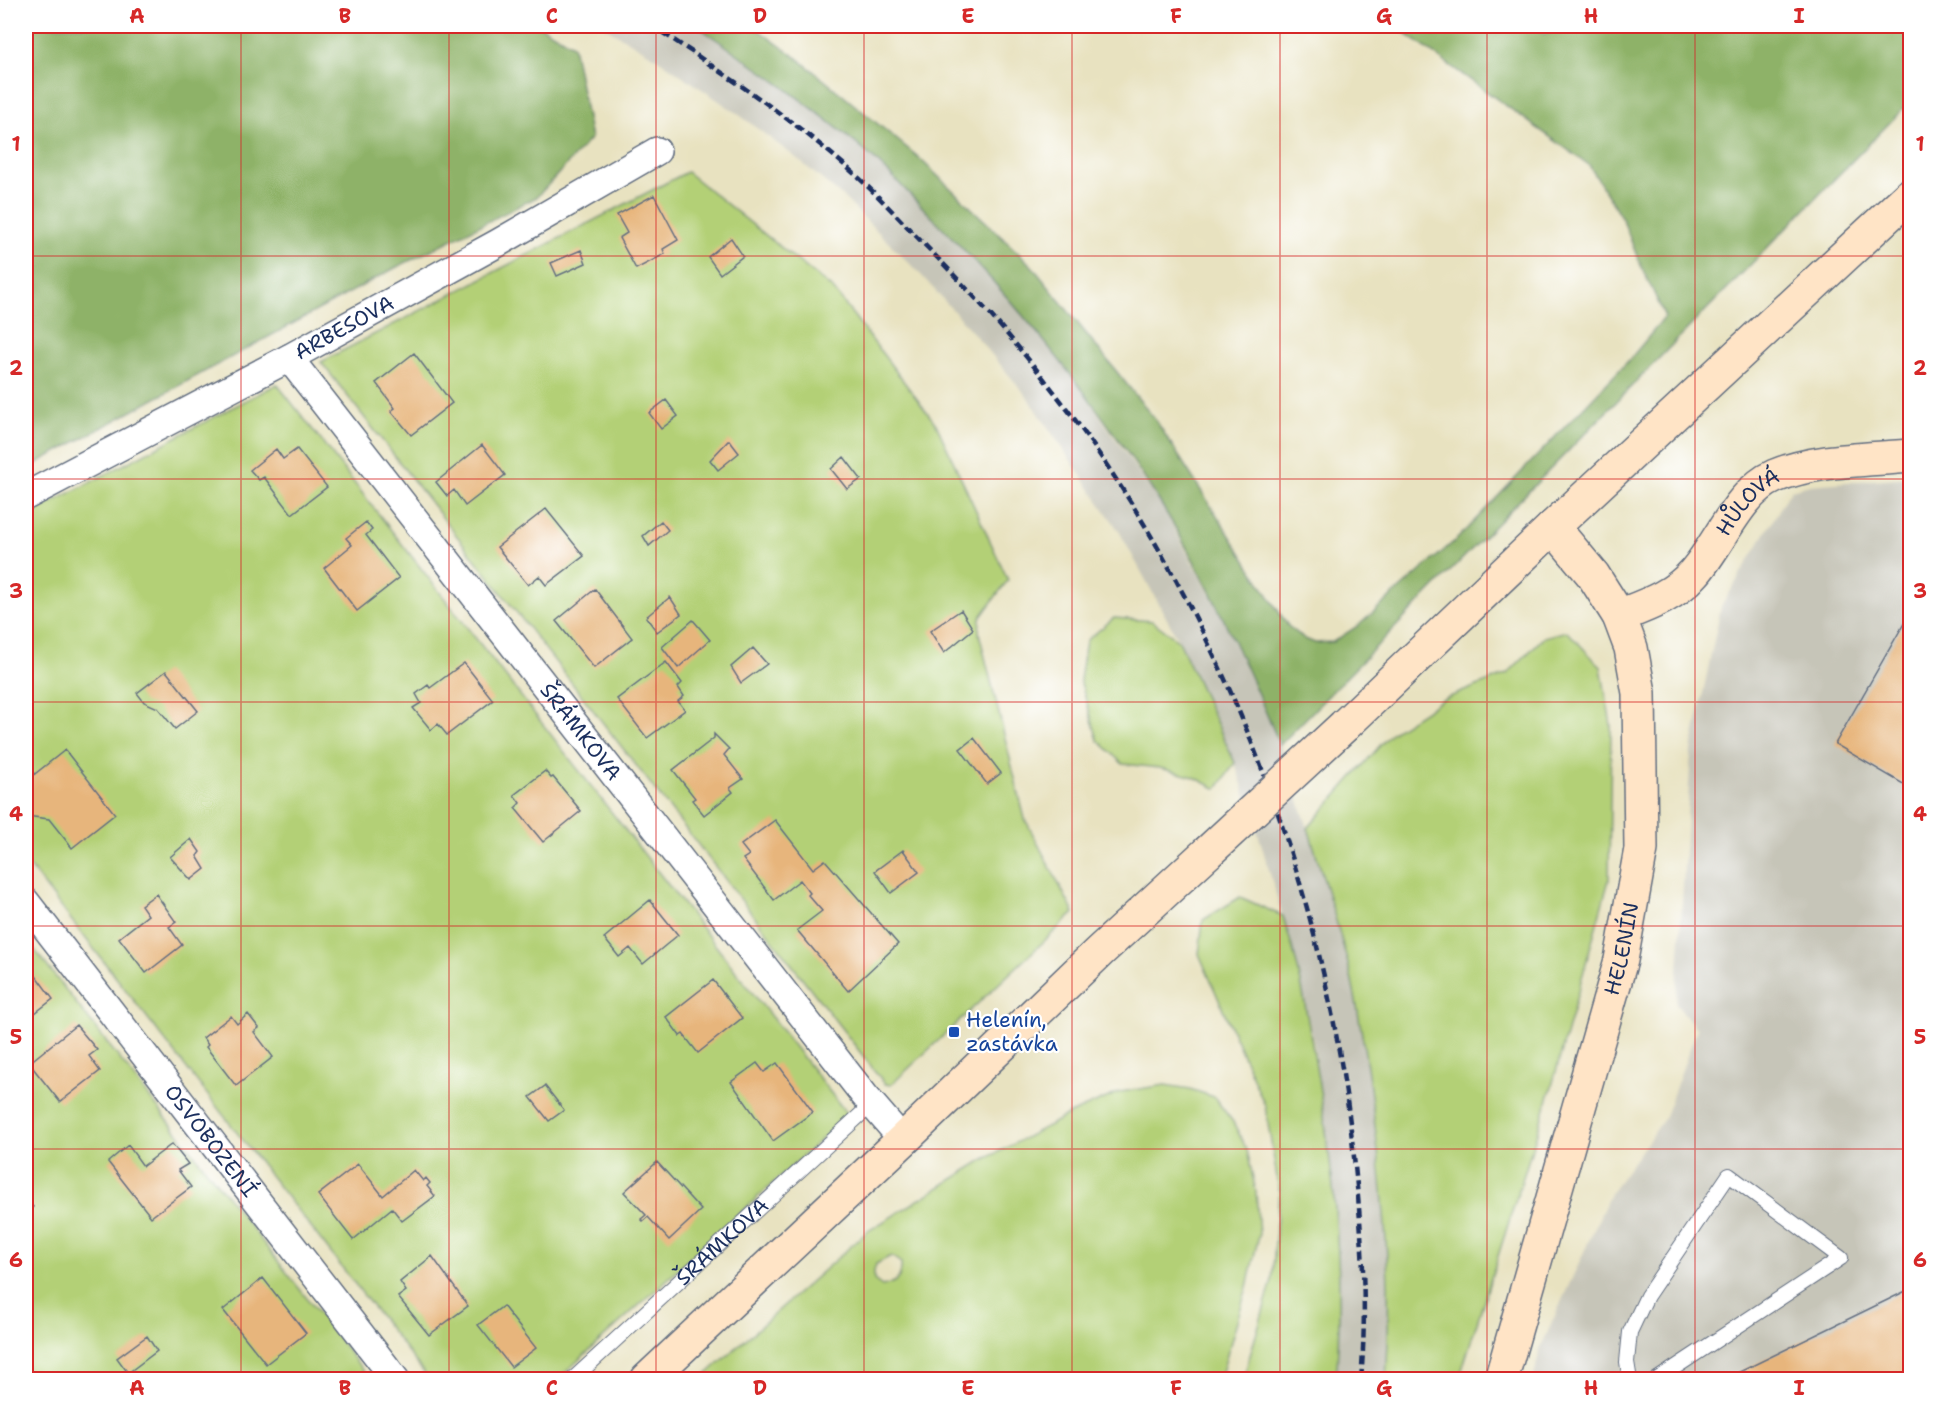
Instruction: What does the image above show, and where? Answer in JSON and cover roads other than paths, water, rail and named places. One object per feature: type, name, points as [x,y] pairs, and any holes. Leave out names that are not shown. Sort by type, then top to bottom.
[{"type":"main road","points":[[647,1380],[1100,951],[1344,726],[1553,527],[1905,200]]},
{"type":"main road","name":"HŮLOVÁ","points":[[1619,616],[1662,599],[1680,587],[1695,572],[1751,493],[1773,476],[1805,466],[1911,456]]},
{"type":"main road","name":"HELENÍN","points":[[1502,1380],[1621,960],[1641,849],[1639,693],[1630,648],[1619,616],[1593,575],[1553,527]]},
{"type":"street","name":"ARBESOVA","points":[[26,496],[289,358],[498,243],[657,151]]},
{"type":"street","name":"ŠRÁMKOVA","points":[[289,358],[872,1104],[903,1140]]},
{"type":"street","name":"OSVOBOZENÍ","points":[[26,902],[396,1380]]},
{"type":"lane","name":"ŠRÁMKOVA","points":[[572,1380],[872,1104]]},
{"type":"lane","points":[[1630,1380],[1627,1362],[1630,1332],[1647,1296],[1729,1175],[1841,1258],[1656,1380]]},
{"type":"railway","points":[[651,26],[755,95],[842,163],[982,305],[1044,379],[1105,462],[1159,550],[1208,642],[1250,738],[1285,836],[1314,936],[1337,1037],[1352,1139],[1361,1229],[1364,1289],[1361,1380]]},
{"type":"place","name":"Helenín, zastávka","points":[[954,1032]]}]
